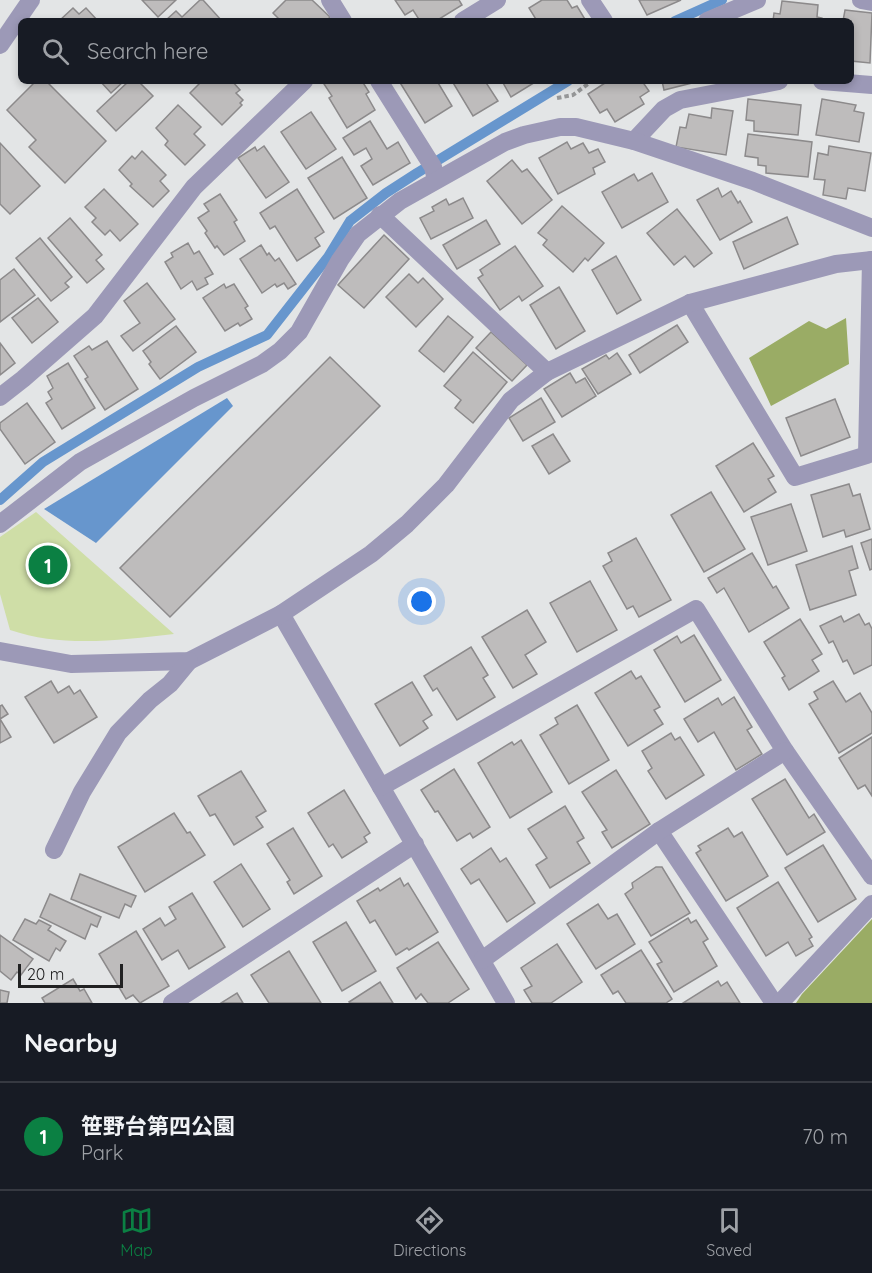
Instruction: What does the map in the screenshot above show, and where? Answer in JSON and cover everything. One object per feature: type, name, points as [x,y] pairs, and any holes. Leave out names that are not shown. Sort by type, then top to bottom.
[{"type":"street","points":[[19,18],[31,0]]},
{"type":"street","points":[[330,0],[341,18]]},
{"type":"street","points":[[468,18],[497,0]]},
{"type":"street","points":[[590,0],[602,18]]},
{"type":"street","points":[[714,18],[757,0]]},
{"type":"street","points":[[861,0],[872,2]]},
{"type":"street","points":[[0,45],[18,19]]},
{"type":"street","points":[[0,397],[95,316],[194,187],[301,84]]},
{"type":"street","points":[[381,84],[433,166],[436,180]]},
{"type":"street","points":[[634,141],[664,109],[680,100],[763,84]]},
{"type":"street","points":[[854,84],[872,85]]},
{"type":"street","points":[[0,524],[80,462],[194,398],[262,364],[280,351],[299,332],[340,260],[358,234],[380,215],[436,180],[505,142],[545,129],[576,127],[634,141],[753,181],[872,228]]},
{"type":"street","points":[[380,215],[547,372]]},
{"type":"street","points":[[54,850],[82,792],[118,732],[150,700],[170,684],[189,661],[281,614],[371,554],[407,524],[446,485],[511,400],[547,372],[690,303],[836,264],[871,260],[867,455],[795,477],[690,303]]},
{"type":"street","points":[[381,787],[696,609],[785,751],[872,876]]},
{"type":"street","points":[[281,614],[482,960],[500,1001]]},
{"type":"street","points":[[0,651],[71,664],[189,661]]},
{"type":"street","points":[[482,960],[659,831],[785,751]]},
{"type":"street","points":[[659,831],[774,1003]]},
{"type":"street","points":[[172,1003],[415,844]]},
{"type":"street","points":[[780,1003],[872,904]]},
{"type":"green space","points":[[846,318],[849,364],[771,406],[749,358],[809,321],[826,329]]},
{"type":"green space","points":[[36,512],[174,634],[71,641],[30,636],[10,630],[0,594],[0,537]]},
{"type":"green space","points":[[872,919],[872,1003],[796,1003],[802,994]]},
{"type":"water","points":[[227,398],[233,406],[96,543],[44,509]]},
{"type":"building","points":[[142,0],[176,0],[158,17]]},
{"type":"building","points":[[200,0],[203,0],[219,18],[168,18],[176,11],[182,17]]},
{"type":"building","points":[[286,0],[312,0],[330,17],[278,18],[273,13]]},
{"type":"building","points":[[395,0],[459,0],[462,5],[441,18],[418,18],[413,10],[405,15]]},
{"type":"building","points":[[542,0],[567,0],[572,8],[577,6],[584,18],[535,18],[529,8]]},
{"type":"building","points":[[639,0],[681,0],[647,15]]},
{"type":"building","points":[[782,1],[818,5],[817,17],[822,18],[773,18],[774,13],[780,14]]},
{"type":"building","points":[[73,8],[79,14],[86,8],[95,18],[62,18]]},
{"type":"building","points":[[845,10],[872,13],[870,63],[854,61],[854,18],[844,18]]},
{"type":"building","points":[[33,84],[49,84],[106,141],[65,183],[29,147],[36,140],[7,110]]},
{"type":"building","points":[[103,84],[121,84],[111,93]]},
{"type":"building","points":[[126,84],[141,84],[153,96],[116,131],[97,111]]},
{"type":"building","points":[[199,84],[235,84],[240,90],[236,93],[243,100],[240,103],[242,105],[222,125],[190,93]]},
{"type":"building","points":[[324,84],[364,84],[369,92],[366,94],[375,110],[347,128],[329,98],[332,96]]},
{"type":"building","points":[[401,84],[439,84],[452,106],[425,123]]},
{"type":"building","points":[[454,84],[487,84],[498,101],[473,116]]},
{"type":"building","points":[[504,84],[532,84],[511,97]]},
{"type":"building","points":[[603,84],[644,84],[649,91],[640,97],[644,104],[615,122],[607,109],[600,113],[588,94]]},
{"type":"building","points":[[663,84],[688,84],[664,90]]},
{"type":"building","points":[[748,99],[801,105],[798,135],[754,131],[754,121],[746,120]]},
{"type":"building","points":[[822,99],[856,105],[854,111],[864,113],[859,142],[816,135]]},
{"type":"building","points":[[178,105],[201,127],[194,134],[205,145],[185,165],[165,145],[168,141],[156,128]]},
{"type":"building","points":[[712,108],[733,111],[726,155],[676,147],[680,127],[686,128],[689,114],[711,118]]},
{"type":"building","points":[[311,112],[336,149],[306,169],[281,132]]},
{"type":"building","points":[[370,121],[387,149],[398,142],[410,163],[373,185],[361,166],[372,159],[366,148],[354,155],[343,138]]},
{"type":"building","points":[[748,134],[812,142],[808,177],[766,173],[766,166],[758,165],[758,158],[745,156]]},
{"type":"building","points":[[567,142],[571,149],[583,143],[589,153],[598,149],[605,162],[593,168],[595,174],[558,194],[539,158]]},
{"type":"building","points":[[0,143],[40,186],[10,214],[0,204]]},
{"type":"building","points":[[264,146],[289,182],[266,198],[238,158],[255,147],[257,151]]},
{"type":"building","points":[[829,146],[871,153],[865,191],[848,188],[846,199],[823,195],[825,180],[814,179],[818,153],[828,155]]},
{"type":"building","points":[[142,151],[166,175],[160,181],[169,191],[153,207],[130,186],[132,184],[119,170],[132,156],[135,159]]},
{"type":"building","points":[[342,157],[367,198],[334,219],[308,178]]},
{"type":"building","points":[[512,160],[522,172],[527,169],[552,200],[522,224],[487,181]]},
{"type":"building","points":[[652,173],[668,202],[622,228],[602,192],[634,174],[638,181]]},
{"type":"building","points":[[718,188],[722,197],[731,191],[738,203],[740,201],[752,222],[720,240],[697,200]]},
{"type":"building","points":[[104,189],[138,224],[120,241],[110,230],[105,235],[92,222],[96,218],[85,207]]},
{"type":"building","points":[[297,189],[324,232],[315,238],[320,246],[297,261],[275,226],[270,229],[260,213]]},
{"type":"building","points":[[220,194],[237,220],[234,222],[245,241],[224,255],[217,246],[215,248],[198,218],[209,211],[204,204]]},
{"type":"building","points":[[463,198],[473,218],[431,239],[420,218],[434,211],[432,207],[446,199],[449,205]]},
{"type":"building","points":[[562,206],[604,243],[588,261],[585,258],[573,272],[543,245],[547,240],[538,233]]},
{"type":"building","points":[[677,209],[712,253],[694,267],[685,256],[674,265],[647,233]]},
{"type":"building","points":[[787,217],[798,244],[744,269],[733,242]]},
{"type":"building","points":[[70,218],[102,255],[96,260],[104,269],[87,283],[48,238]]},
{"type":"building","points":[[486,220],[500,244],[457,269],[443,245]]},
{"type":"building","points":[[384,235],[409,259],[364,308],[338,285]]},
{"type":"building","points":[[40,238],[72,277],[65,283],[69,287],[51,301],[16,258]]},
{"type":"building","points":[[188,243],[194,254],[199,251],[213,274],[205,278],[208,284],[197,290],[192,281],[181,289],[165,262],[173,257],[171,253]]},
{"type":"building","points":[[261,245],[267,255],[269,253],[275,261],[279,258],[296,284],[288,289],[284,283],[277,287],[275,284],[262,293],[240,259]]},
{"type":"building","points":[[515,246],[543,286],[522,301],[519,296],[500,310],[478,278],[483,275],[480,270]]},
{"type":"building","points":[[616,256],[641,300],[617,314],[592,270]]},
{"type":"building","points":[[14,269],[35,295],[0,322],[0,280]]},
{"type":"building","points":[[409,274],[418,283],[423,278],[443,299],[416,327],[386,297]]},
{"type":"building","points":[[147,283],[175,319],[133,351],[121,336],[140,323],[124,301]]},
{"type":"building","points":[[224,284],[226,288],[234,284],[248,306],[245,308],[252,319],[240,326],[238,323],[225,331],[203,298]]},
{"type":"building","points":[[559,287],[585,331],[556,349],[530,305]]},
{"type":"building","points":[[38,298],[58,322],[32,343],[12,318]]},
{"type":"building","points":[[448,316],[473,337],[444,372],[419,351]]},
{"type":"building","points":[[677,325],[688,342],[640,373],[629,355]]},
{"type":"building","points":[[176,326],[196,352],[160,379],[143,351]]},
{"type":"building","points":[[491,332],[527,365],[512,381],[476,348]]},
{"type":"building","points":[[107,341],[138,389],[105,410],[85,379],[88,377],[74,356],[89,346],[92,350]]},
{"type":"building","points":[[0,343],[15,363],[0,375]]},
{"type":"building","points":[[473,352],[507,382],[473,423],[455,408],[461,400],[444,386]]},
{"type":"building","points":[[617,353],[631,374],[598,394],[582,369],[606,355],[609,359]]},
{"type":"building","points":[[330,357],[380,406],[170,617],[120,568]]},
{"type":"building","points":[[68,363],[95,408],[62,429],[46,403],[52,399],[48,392],[53,388],[47,376]]},
{"type":"building","points":[[570,373],[576,383],[585,378],[596,396],[562,417],[544,389]]},
{"type":"building","points":[[541,398],[555,422],[523,441],[509,418]]},
{"type":"building","points":[[835,399],[850,437],[801,456],[786,418]]},
{"type":"building","points":[[27,403],[55,442],[25,464],[0,429],[0,423]]},
{"type":"building","points":[[553,434],[570,461],[549,474],[532,446]]},
{"type":"building","points":[[753,443],[774,476],[768,479],[776,492],[744,512],[716,466]]},
{"type":"building","points":[[849,484],[853,496],[860,494],[870,529],[846,537],[844,530],[823,537],[811,495]]},
{"type":"building","points":[[711,492],[745,549],[704,572],[671,515]]},
{"type":"building","points":[[791,504],[807,551],[768,565],[751,517]]},
{"type":"building","points":[[636,538],[671,600],[639,617],[633,606],[627,609],[603,566],[612,561],[608,553]]},
{"type":"building","points":[[872,539],[872,569],[870,570],[861,543]]},
{"type":"building","points":[[852,546],[858,568],[849,571],[856,595],[810,610],[796,565]]},
{"type":"building","points":[[752,553],[773,588],[776,586],[789,608],[749,632],[724,588],[717,593],[708,578]]},
{"type":"building","points":[[590,581],[617,630],[577,652],[550,603]]},
{"type":"building","points":[[527,610],[546,642],[525,655],[537,674],[513,688],[482,637]]},
{"type":"building","points":[[859,614],[865,625],[869,623],[872,629],[872,665],[854,674],[847,660],[843,662],[833,641],[829,643],[820,626],[841,616],[844,622]]},
{"type":"building","points":[[800,619],[822,654],[812,660],[819,671],[789,690],[782,678],[785,676],[764,642]]},
{"type":"building","points":[[694,635],[721,680],[685,702],[654,650],[677,636],[681,643]]},
{"type":"building","points":[[471,647],[488,675],[483,678],[495,697],[457,720],[437,688],[433,691],[424,676]]},
{"type":"building","points":[[631,671],[636,679],[641,676],[660,707],[654,710],[663,724],[628,746],[595,693]]},
{"type":"building","points":[[51,681],[58,693],[69,686],[74,694],[80,690],[97,717],[54,743],[25,697]]},
{"type":"building","points":[[833,681],[846,702],[860,693],[872,713],[872,733],[839,753],[809,704],[818,699],[814,692]]},
{"type":"building","points":[[412,682],[432,715],[423,721],[428,728],[400,746],[375,704]]},
{"type":"building","points":[[734,697],[752,727],[747,730],[762,754],[736,770],[714,732],[698,742],[684,719],[718,698],[722,705]]},
{"type":"building","points":[[2,705],[8,714],[0,719],[0,706]]},
{"type":"building","points":[[577,705],[609,760],[569,784],[540,735],[558,724],[555,718]]},
{"type":"building","points":[[0,719],[11,737],[0,743]]},
{"type":"building","points":[[671,733],[675,740],[680,737],[704,775],[666,799],[648,771],[652,768],[642,751]]},
{"type":"building","points":[[872,737],[872,796],[865,785],[858,789],[839,758]]},
{"type":"building","points":[[521,740],[552,792],[510,818],[478,763],[512,742],[514,745]]},
{"type":"building","points":[[454,769],[490,827],[473,838],[470,833],[457,841],[421,790]]},
{"type":"building","points":[[616,770],[650,824],[612,848],[602,832],[607,830],[582,792]]},
{"type":"building","points":[[241,771],[266,811],[256,817],[263,827],[234,845],[215,814],[210,816],[198,796]]},
{"type":"building","points":[[785,779],[809,818],[814,814],[825,832],[787,855],[752,799]]},
{"type":"building","points":[[344,790],[370,833],[364,837],[367,842],[342,858],[333,844],[329,847],[308,813]]},
{"type":"building","points":[[565,806],[584,838],[577,842],[590,863],[550,888],[536,865],[547,858],[528,829]]},
{"type":"building","points":[[174,813],[205,855],[145,892],[118,847]]},
{"type":"building","points":[[293,828],[322,876],[294,894],[287,882],[290,880],[267,844]]},
{"type":"building","points":[[728,828],[734,837],[742,832],[768,876],[726,901],[696,853],[701,850],[698,846]]},
{"type":"building","points":[[823,845],[856,899],[818,922],[785,868]]},
{"type":"building","points":[[491,848],[500,862],[506,858],[535,903],[507,922],[479,879],[471,884],[461,869]]},
{"type":"building","points":[[241,864],[270,909],[243,927],[214,882]]},
{"type":"building","points":[[656,867],[662,867],[690,913],[651,936],[625,894],[633,888],[632,883]]},
{"type":"building","points":[[80,874],[136,896],[131,907],[125,904],[119,918],[71,899]]},
{"type":"building","points":[[400,878],[404,886],[408,883],[438,932],[409,950],[407,948],[396,955],[375,920],[370,923],[357,901],[378,888],[380,891]]},
{"type":"building","points":[[778,882],[812,937],[809,939],[813,946],[796,956],[788,942],[766,956],[737,908]]},
{"type":"building","points":[[192,893],[225,947],[189,969],[178,950],[162,960],[143,929],[160,918],[165,926],[176,919],[169,907]]},
{"type":"building","points":[[50,894],[101,917],[97,927],[91,924],[85,939],[40,917]]},
{"type":"building","points":[[598,904],[608,919],[617,914],[635,944],[596,969],[567,924]]},
{"type":"building","points":[[688,918],[691,923],[696,920],[708,939],[703,942],[717,966],[674,992],[657,964],[662,962],[649,942]]},
{"type":"building","points":[[25,919],[36,924],[39,920],[51,926],[48,930],[66,941],[60,951],[56,948],[49,961],[13,940]]},
{"type":"building","points":[[346,922],[376,971],[342,991],[313,942]]},
{"type":"building","points":[[136,931],[169,986],[140,1003],[133,995],[126,999],[99,954]]},
{"type":"building","points":[[0,935],[33,959],[21,975],[17,972],[11,980],[0,971]]},
{"type":"building","points":[[438,942],[469,989],[448,1003],[428,1003],[421,994],[416,999],[397,968]]},
{"type":"building","points":[[557,944],[582,982],[551,1003],[532,1003],[524,990],[532,986],[521,968]]},
{"type":"building","points":[[641,950],[672,999],[666,1003],[626,1003],[618,991],[613,994],[601,975]]},
{"type":"building","points":[[289,951],[321,1003],[269,1003],[251,975]]},
{"type":"building","points":[[73,979],[80,991],[84,989],[92,1003],[45,1003],[42,998]]},
{"type":"building","points":[[718,981],[721,986],[727,982],[740,1003],[683,1003]]},
{"type":"building","points":[[380,982],[393,1003],[349,1002]]},
{"type":"building","points":[[0,990],[9,992],[7,1003],[0,1003]]},
{"type":"building","points":[[237,993],[243,1003],[221,1003]]},
{"type":"waterway","points":[[682,18],[722,0]]},
{"type":"waterway","points":[[0,500],[43,462],[198,367],[267,335],[328,257],[350,221],[417,173],[563,84]]},
{"type":"place","name":"笹野台第四公園","points":[[48,565]]}]
